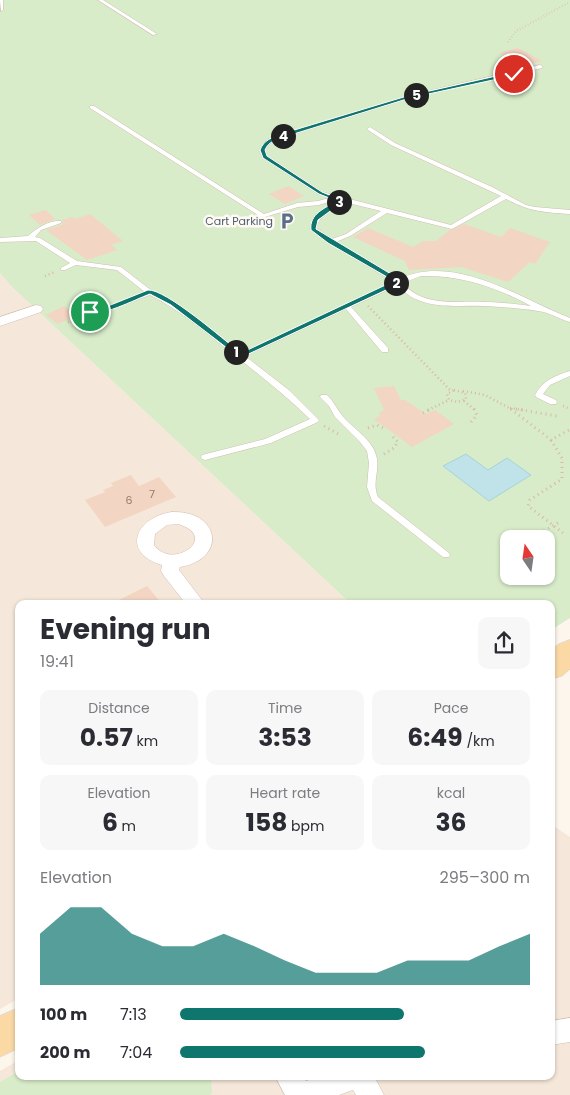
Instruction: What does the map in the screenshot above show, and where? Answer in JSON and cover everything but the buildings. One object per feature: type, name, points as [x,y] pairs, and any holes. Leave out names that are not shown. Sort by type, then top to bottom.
[{"type":"main road","points":[[555,664],[570,652]]},
{"type":"main road","points":[[0,1037],[15,1029]]},
{"type":"street","points":[[0,322],[36,309]]},
{"type":"street","points":[[172,561],[170,571],[193,600]]},
{"type":"street","points":[[555,1032],[570,1030]]},
{"type":"street","points":[[291,1080],[300,1095]]},
{"type":"street","points":[[304,1095],[347,1080]]},
{"type":"street","points":[[361,1080],[371,1095]]},
{"type":"lane","points":[[1,0],[1,10]]},
{"type":"lane","points":[[100,0],[155,34]]},
{"type":"lane","points":[[506,196],[452,227],[338,200],[320,193],[264,156],[262,150],[270,140],[409,97],[540,67]]},
{"type":"lane","points":[[92,107],[263,216],[297,206],[338,200]]},
{"type":"lane","points":[[370,130],[393,144],[534,209],[570,212]]},
{"type":"lane","points":[[338,200],[315,219],[313,229],[330,242],[399,282],[404,290],[433,302],[452,305],[482,304],[542,309]]},
{"type":"lane","points":[[330,242],[348,235],[386,211]]},
{"type":"lane","points":[[30,238],[40,229],[59,222]]},
{"type":"lane","points":[[0,240],[38,239],[75,263],[119,268],[150,292],[173,304],[287,393],[315,420],[268,441],[205,458]]},
{"type":"lane","points":[[63,269],[75,263]]},
{"type":"lane","points":[[240,356],[420,274],[455,275],[488,282],[542,309],[570,320]]},
{"type":"lane","points":[[98,312],[150,292]]},
{"type":"lane","points":[[348,307],[385,350]]},
{"type":"lane","points":[[554,402],[539,395],[541,389],[570,373]]},
{"type":"lane","points":[[324,397],[334,404],[337,414],[357,432],[373,456],[370,490],[375,499],[446,555]]},
{"type":"path","points":[[508,42],[516,31],[570,2]]},
{"type":"path","points":[[362,300],[451,391],[463,392],[473,390],[507,407],[551,440],[560,451],[565,466],[562,479],[530,500],[528,506],[563,533]]},
{"type":"path","points":[[68,322],[90,312],[98,312]]},
{"type":"path","points":[[449,400],[447,394],[451,391]]},
{"type":"path","points":[[463,392],[467,397],[464,401]]},
{"type":"path","points":[[424,413],[449,400],[455,402],[464,401],[474,409],[477,416],[470,422]]},
{"type":"path","points":[[507,407],[557,416]]},
{"type":"path","points":[[551,440],[569,430]]},
{"type":"path","points":[[373,456],[386,454],[394,448],[398,442],[391,435]]},
{"type":"path","points":[[546,530],[561,521]]},
{"type":"shaded area","points":[[0,273],[12,287],[347,600],[15,600],[15,1000],[0,1009]]},
{"type":"shaded area","points":[[555,827],[570,837],[570,1095],[0,1095],[0,1071],[15,1062],[15,1080],[555,1080]]},
{"type":"green space","points":[[0,0],[570,0],[570,618],[555,627],[555,600],[347,600],[12,287],[0,273]]},
{"type":"green space","points":[[15,1073],[15,1080],[211,1080],[212,1093],[210,1095],[0,1095],[0,1082]]},
{"type":"water","points":[[466,454],[488,470],[507,458],[531,475],[489,501],[443,466]]},
{"type":"place","name":"Cart Parking","points":[[287,221]]},
{"type":"route","points":[[90,312],[98,312],[150,292],[173,304],[240,356],[399,282],[330,242],[313,229],[315,219],[342,201],[320,193],[264,156],[262,150],[264,146],[270,140],[409,97],[514,74]]}]
